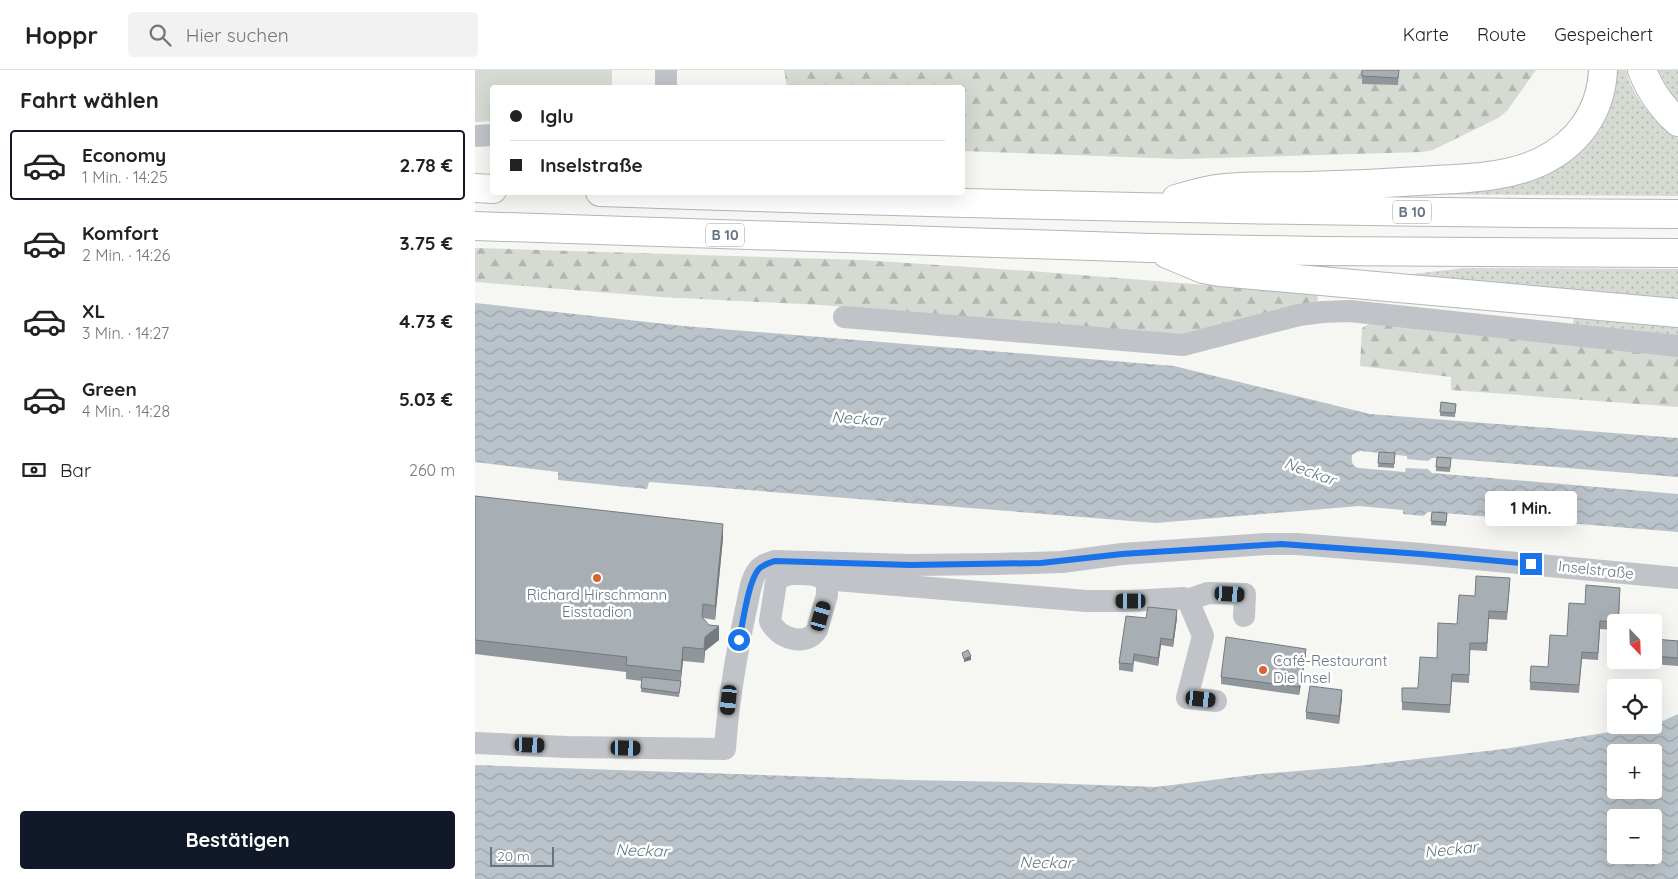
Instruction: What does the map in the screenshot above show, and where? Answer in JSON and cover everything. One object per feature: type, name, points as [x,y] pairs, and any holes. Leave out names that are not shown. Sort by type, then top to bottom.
[{"type":"highway","points":[[1145,208],[1203,191],[1219,189],[1472,178],[1522,168],[1558,152],[1573,141],[1584,128],[1593,115],[1598,100],[1603,70]]},
{"type":"highway","points":[[1642,70],[1655,98],[1678,122]]},
{"type":"highway","points":[[475,188],[490,189]]},
{"type":"highway","name":"B 10","points":[[702,195],[1145,208],[1678,214]]},
{"type":"highway","name":"B 10","points":[[475,226],[1151,248],[1678,253]]},
{"type":"highway","points":[[1151,248],[1203,268],[1219,272],[1678,313]]},
{"type":"street","points":[[666,70],[666,85]]},
{"type":"street","points":[[475,136],[490,135]]},
{"type":"street","points":[[845,317],[1183,344],[1299,315],[1349,311],[1678,346]]},
{"type":"street","name":"Inselstraße","points":[[819,573],[855,564],[1041,563],[1122,554],[1266,544],[1297,544],[1678,578]]},
{"type":"street","points":[[475,743],[567,747],[725,749],[735,657],[751,587],[757,571],[762,566],[775,561],[819,573],[1086,601],[1183,598],[1188,600],[1208,593],[1245,594],[1245,616]]},
{"type":"street","points":[[1188,600],[1203,636],[1187,698],[1216,700]]},
{"type":"green space","points":[[475,70],[612,70],[612,85],[490,85],[490,121],[475,122]]},
{"type":"green space","points":[[784,70],[1536,70],[1507,111],[1498,118],[1433,150],[1422,152],[1182,159],[965,151],[965,85],[787,85]]},
{"type":"green space","points":[[1615,70],[1626,70],[1633,89],[1646,109],[1653,118],[1678,138],[1678,196],[1363,194],[1574,156],[1600,131],[1615,82]]},
{"type":"green space","points":[[1658,70],[1678,70],[1678,101],[1672,95]]},
{"type":"green space","points":[[475,248],[862,260],[1030,271],[1318,294],[1317,306],[1194,335],[821,305],[661,297],[475,282]]},
{"type":"green space","points":[[1465,268],[1678,269],[1678,300],[1413,277],[1413,274]]},
{"type":"green space","points":[[1574,317],[1678,326],[1678,338],[1572,328]]},
{"type":"green space","points":[[1370,323],[1678,354],[1678,407],[1451,390],[1451,377],[1360,366],[1362,328]]},
{"type":"water","name":"Neckar","points":[[475,303],[684,326],[1174,366],[1370,414],[1678,438],[1678,477],[1442,458],[1432,458],[1428,461],[1407,459],[1407,456],[1361,451],[1352,455],[1352,463],[1359,468],[1405,472],[1406,468],[1428,469],[1432,473],[1678,494],[1678,532],[1431,512],[1423,516],[1403,514],[1403,510],[1359,506],[1156,523],[649,482],[647,489],[558,480],[558,472],[475,462]]},
{"type":"water","name":"Neckar","points":[[1678,714],[1678,879],[475,879],[475,765],[1156,787],[1260,774],[1357,766],[1504,749],[1607,733],[1662,734],[1662,721]]},
{"type":"building","points":[[1362,70],[1399,70],[1398,78],[1362,76]]},
{"type":"building","points":[[1441,402],[1456,404],[1455,413],[1440,412]]},
{"type":"building","points":[[1379,452],[1395,453],[1394,464],[1378,463]]},
{"type":"building","points":[[1437,457],[1451,458],[1450,468],[1436,467]]},
{"type":"building","name":"Richard Hirschmann Eisstadion","points":[[475,496],[723,524],[715,606],[703,604],[702,617],[709,625],[719,626],[705,637],[704,649],[683,647],[681,671],[626,665],[627,657],[475,640]]},
{"type":"building","points":[[1432,512],[1447,513],[1446,522],[1431,521]]},
{"type":"building","points":[[1476,576],[1510,578],[1507,612],[1489,611],[1487,643],[1470,643],[1469,675],[1452,674],[1450,705],[1402,702],[1402,688],[1418,688],[1420,657],[1437,658],[1438,623],[1457,624],[1459,595],[1475,596]]},
{"type":"building","points":[[1586,585],[1620,588],[1618,614],[1607,614],[1607,621],[1600,621],[1598,653],[1582,652],[1579,685],[1530,682],[1531,666],[1548,667],[1550,635],[1567,636],[1569,603],[1585,604]]},
{"type":"building","points":[[1148,607],[1177,610],[1173,640],[1161,638],[1158,658],[1134,654],[1133,664],[1119,663],[1126,616],[1146,618]]},
{"type":"building","name":"Café-Restaurant Die Insel","points":[[1226,637],[1306,649],[1299,687],[1221,677]]},
{"type":"building","points":[[1663,640],[1678,641],[1678,658],[1663,657]]},
{"type":"building","points":[[968,650],[971,656],[964,659],[962,653]]},
{"type":"building","points":[[642,677],[681,681],[679,693],[641,688]]},
{"type":"building","points":[[1310,686],[1342,690],[1339,716],[1306,712]]},
{"type":"place","name":"Richard Hirschmann Eisstadion","points":[[597,578]]},
{"type":"place","name":"Café-Restaurant Die Insel","points":[[1263,670]]},
{"type":"route","points":[[739,640],[751,587],[757,571],[762,566],[775,561],[910,565],[1041,563],[1122,554],[1175,552],[1266,544],[1297,544],[1531,564]]}]
